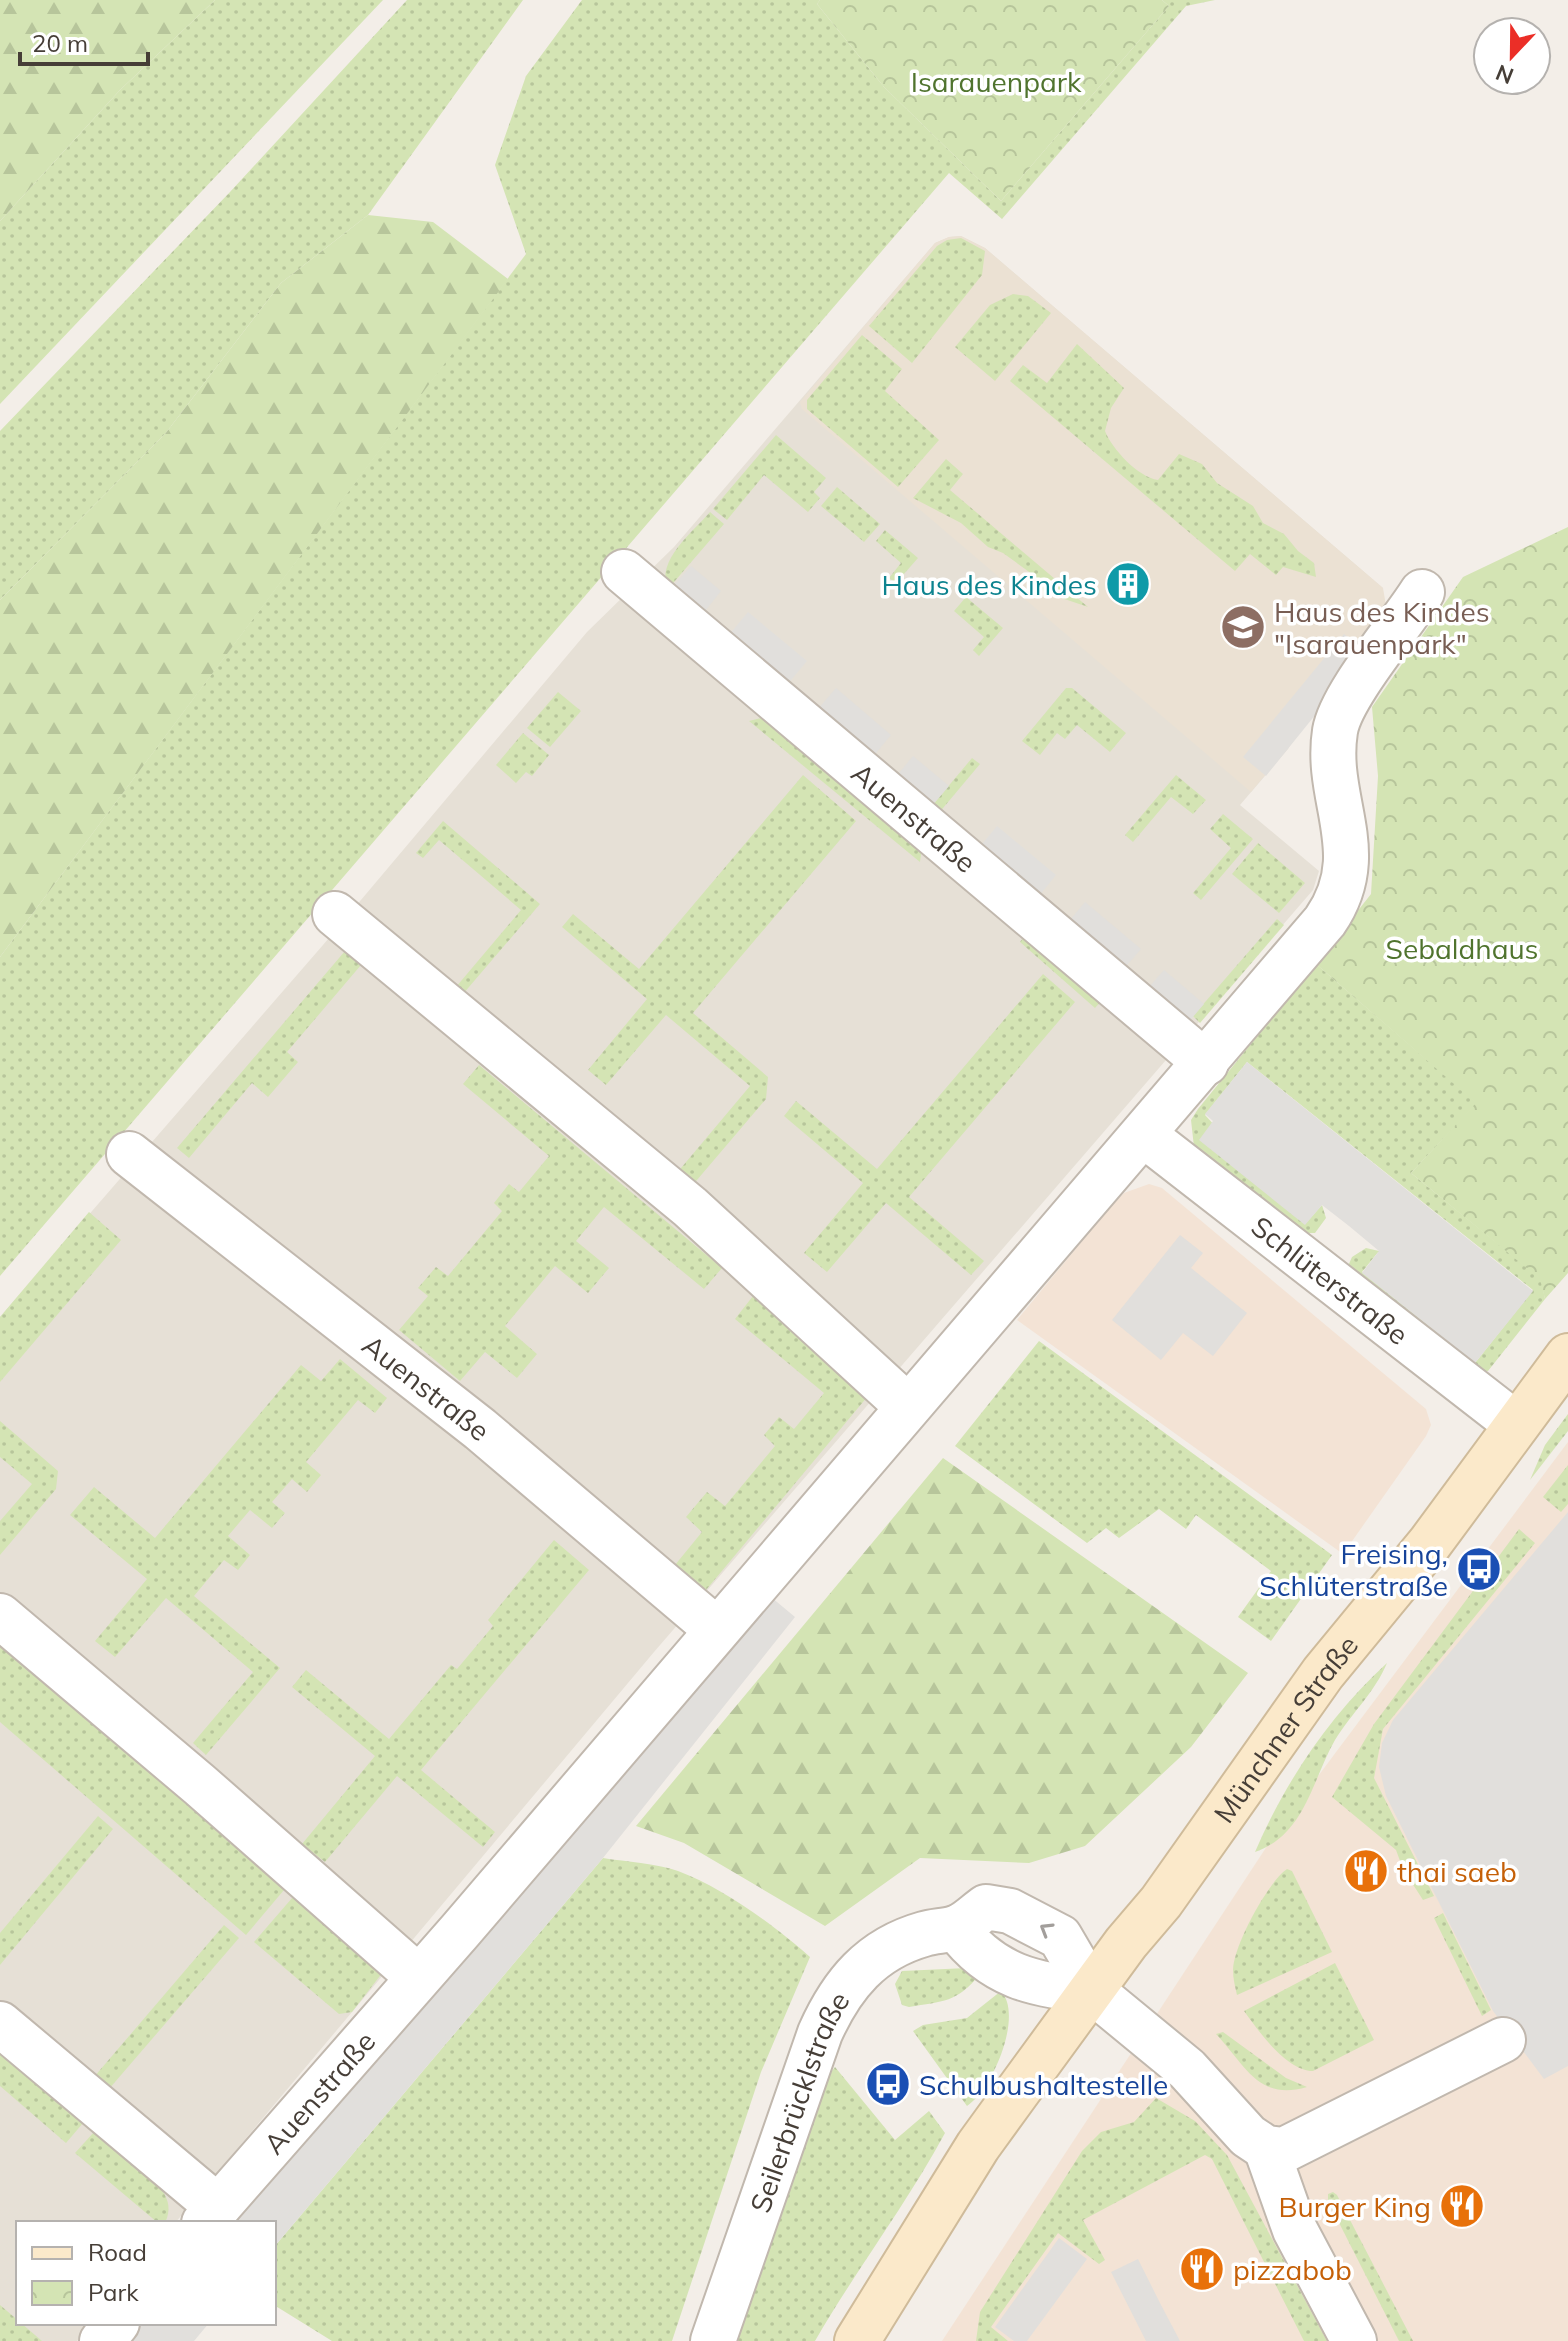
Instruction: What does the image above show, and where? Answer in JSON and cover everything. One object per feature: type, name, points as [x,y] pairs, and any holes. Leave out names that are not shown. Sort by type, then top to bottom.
[{"type":"main road","name":"Münchner Straße","points":[[857,2341],[978,2146],[1091,1990],[1161,1902],[1323,1673],[1430,1543],[1568,1356]]},
{"type":"street","name":"Auenstraße","points":[[624,572],[1206,1063]]},
{"type":"street","name":"Auenstraße","points":[[0,2024],[211,2215],[1206,1063],[1336,905],[1348,869],[1348,845],[1333,759],[1335,729],[1343,705],[1422,592]]},
{"type":"street","points":[[335,914],[690,1207],[907,1406]]},
{"type":"street","name":"Schlüterstraße","points":[[1144,1135],[1516,1424]]},
{"type":"street","name":"Auenstraße","points":[[129,1154],[480,1429],[716,1629]]},
{"type":"street","points":[[0,1616],[200,1785],[417,1976]]},
{"type":"street","name":"Seilerbrücklstraße","points":[[713,2341],[835,2001],[857,1970],[893,1946],[924,1934],[956,1928],[986,1907],[1031,1920],[1060,1937],[1091,1990]]},
{"type":"street","points":[[956,1928],[969,1946],[1018,1978],[1032,1984],[1091,1990],[1175,2058],[1248,2136],[1266,2148],[1284,2150],[1503,2040]]},
{"type":"street","points":[[1266,2148],[1295,2230],[1354,2341]]},
{"type":"street","points":[[102,2341],[115,2325]]},
{"type":"shaded area","points":[[961,236],[985,248],[1383,588],[1288,749],[1240,805],[1319,871],[1313,890],[654,1652],[177,2221],[16,2221],[16,2325],[90,2325],[77,2341],[0,2341],[0,1317],[323,945],[587,632],[674,547],[935,243]]},
{"type":"shaded area","points":[[961,236],[985,248],[1383,588],[1389,623],[1251,792],[802,409],[800,402],[935,243]]},
{"type":"shaded area","points":[[691,566],[721,591],[698,620],[667,593]]},
{"type":"shaded area","points":[[748,612],[807,661],[782,691],[723,642]]},
{"type":"shaded area","points":[[1344,634],[1366,652],[1266,776],[1243,757]]},
{"type":"shaded area","points":[[836,688],[891,735],[867,764],[811,717]]},
{"type":"shaded area","points":[[913,756],[949,786],[925,814],[890,784]]},
{"type":"shaded area","points":[[997,826],[1056,875],[1031,906],[972,856]]},
{"type":"shaded area","points":[[1085,902],[1141,949],[1116,978],[1061,931]]},
{"type":"shaded area","points":[[1164,970],[1204,1004],[1181,1031],[1140,997]]},
{"type":"shaded area","points":[[1247,1062],[1533,1291],[1475,1363],[1362,1273],[1379,1251],[1349,1226],[1322,1205],[1305,1225],[1199,1140],[1213,1121],[1205,1114]]},
{"type":"shaded area","points":[[1149,1184],[1162,1188],[1426,1409],[1431,1425],[1426,1436],[1343,1554],[1017,1320],[1111,1206],[1124,1193]]},
{"type":"shaded area","points":[[1180,1235],[1203,1253],[1191,1268],[1247,1313],[1213,1356],[1183,1333],[1161,1360],[1112,1320]]},
{"type":"shaded area","points":[[1568,1442],[1568,2341],[942,2341],[1277,1831]]},
{"type":"shaded area","points":[[1568,1512],[1568,2066],[1544,2079],[1493,2011],[1386,1796],[1379,1767],[1382,1743],[1393,1720]]},
{"type":"shaded area","points":[[765,1592],[795,1617],[603,1858],[276,2245],[276,2221],[230,2221]]},
{"type":"shaded area","points":[[1059,2238],[1087,2259],[1027,2341],[1014,2341],[995,2327]]},
{"type":"shaded area","points":[[1138,2259],[1180,2341],[1146,2341],[1111,2272]]},
{"type":"shaded area","points":[[141,2325],[207,2325],[194,2341],[128,2341]]},
{"type":"green space","points":[[0,0],[215,0],[120,90],[0,221]]},
{"type":"green space","points":[[215,0],[383,0],[0,404],[0,221],[120,90]]},
{"type":"green space","points":[[407,0],[523,0],[368,215],[281,283],[165,434],[0,600],[0,431],[230,192]]},
{"type":"green space","points":[[582,0],[820,0],[817,4],[884,87],[1001,201],[1169,6],[1162,0],[1215,0],[1186,6],[1002,219],[949,173],[0,1276],[0,957],[526,254],[495,165],[526,76]]},
{"type":"green space","name":"Isarauenpark","points":[[820,0],[1162,0],[1169,6],[1001,201],[884,87],[817,4]]},
{"type":"green space","points":[[368,215],[433,222],[508,279],[0,957],[0,600],[165,434],[281,283]]},
{"type":"green space","points":[[961,238],[985,251],[982,275],[912,363],[869,326],[937,246],[947,240]]},
{"type":"green space","points":[[1013,294],[1028,296],[1051,313],[995,381],[955,347],[990,305]]},
{"type":"green space","points":[[862,335],[902,369],[885,391],[939,440],[898,487],[807,409],[807,400]]},
{"type":"green space","points":[[1077,344],[1124,388],[1111,408],[1105,431],[1113,446],[1127,461],[1142,474],[1158,480],[1179,454],[1202,464],[1217,483],[1253,506],[1263,523],[1284,534],[1298,551],[1314,563],[1316,577],[1283,567],[1276,575],[1250,554],[1235,571],[1010,381],[1023,365],[1047,383]]},
{"type":"green space","points":[[776,435],[826,478],[814,492],[820,498],[808,512],[764,475],[727,520],[713,509]]},
{"type":"green space","points":[[946,459],[963,474],[950,490],[1088,607],[1044,592],[1032,574],[1003,553],[988,547],[961,523],[913,498]]},
{"type":"green space","points":[[837,487],[880,524],[864,542],[821,506]]},
{"type":"green space","points":[[710,512],[724,524],[668,589],[665,578],[671,558]]},
{"type":"green space","name":"Sebaldhaus","points":[[1568,527],[1568,1273],[1545,1299],[1540,1279],[1411,1173],[1476,1103],[1316,964],[1371,894],[1378,776],[1372,707],[1463,577]]},
{"type":"green space","points":[[885,530],[918,558],[896,583],[889,578],[901,563],[876,541]]},
{"type":"green space","points":[[966,597],[1003,628],[979,656],[973,650],[984,637],[954,611]]},
{"type":"green space","points":[[1066,688],[1072,688],[1126,733],[1110,752],[1077,725],[1065,739],[1057,733],[1040,755],[1022,741]]},
{"type":"green space","points":[[558,692],[581,711],[550,747],[527,728]]},
{"type":"green space","points":[[765,717],[922,847],[920,862],[749,721]]},
{"type":"green space","points":[[523,733],[549,755],[532,776],[526,772],[516,783],[496,765]]},
{"type":"green space","points":[[972,758],[980,764],[933,820],[925,814]]},
{"type":"green space","points":[[803,775],[856,821],[693,1013],[768,1077],[766,1099],[691,1187],[676,1174],[750,1086],[666,1015],[606,1085],[588,1070],[647,999],[562,927],[573,914],[639,969]]},
{"type":"green space","points":[[1176,775],[1206,800],[1193,814],[1171,797],[1133,842],[1125,835]]},
{"type":"green space","points":[[1223,814],[1253,839],[1201,900],[1193,893],[1231,848],[1210,829]]},
{"type":"green space","points":[[443,821],[540,904],[463,994],[456,987],[521,910],[439,840],[423,858],[416,853]]},
{"type":"green space","points":[[1258,843],[1305,883],[1279,913],[1232,874]]},
{"type":"green space","points":[[1277,919],[1284,925],[1200,1023],[1193,1016]]},
{"type":"green space","points":[[1027,933],[1103,999],[1095,1008],[1020,942]]},
{"type":"green space","points":[[345,951],[361,965],[287,1052],[298,1062],[268,1097],[252,1083],[189,1158],[177,1148]]},
{"type":"green space","points":[[1316,964],[1477,1103],[1411,1173],[1541,1279],[1545,1299],[1488,1371],[1484,1372],[1348,1266],[1352,1257],[1366,1248],[1379,1251],[1362,1272],[1475,1363],[1533,1290],[1247,1062],[1205,1115],[1305,1224],[1322,1205],[1326,1218],[1315,1233],[1301,1233],[1194,1147],[1191,1120],[1198,1109]]},
{"type":"green space","points":[[1043,974],[1075,1002],[909,1197],[984,1261],[971,1275],[886,1203],[827,1272],[804,1253],[863,1183],[784,1116],[796,1101],[877,1169]]},
{"type":"green space","points":[[479,1065],[722,1268],[704,1289],[604,1207],[576,1241],[609,1268],[588,1293],[555,1266],[505,1326],[537,1354],[517,1378],[485,1352],[460,1381],[399,1330],[428,1296],[418,1288],[436,1267],[448,1276],[502,1211],[494,1203],[509,1184],[519,1192],[549,1156],[463,1084]]},
{"type":"green space","points":[[89,1212],[121,1240],[0,1382],[0,1317]]},
{"type":"green space","points":[[753,1296],[868,1396],[706,1590],[675,1565],[702,1532],[686,1517],[707,1492],[725,1506],[775,1446],[764,1435],[779,1417],[794,1429],[824,1393],[735,1319]]},
{"type":"green space","points":[[1039,1341],[1332,1555],[1271,1641],[1238,1617],[1271,1571],[1196,1515],[1186,1529],[1159,1509],[1119,1538],[1106,1528],[1087,1543],[955,1446]]},
{"type":"green space","points":[[340,1359],[387,1398],[375,1413],[358,1400],[306,1462],[321,1475],[307,1492],[292,1479],[272,1502],[285,1513],[272,1528],[250,1510],[228,1536],[250,1555],[238,1570],[224,1560],[194,1596],[280,1668],[206,1755],[193,1743],[253,1672],[166,1598],[115,1657],[95,1641],[147,1579],[70,1515],[94,1487],[155,1538],[301,1365],[321,1381]]},
{"type":"green space","points":[[1568,1414],[1568,1431],[1530,1480],[1545,1445]]},
{"type":"green space","points":[[0,1421],[58,1471],[56,1489],[0,1555],[0,1521],[32,1484],[0,1457]]},
{"type":"green space","points":[[943,1458],[1248,1673],[1191,1747],[1085,1846],[1029,1863],[920,1858],[825,1926],[684,1843],[636,1826]]},
{"type":"green space","points":[[1568,1465],[1568,1504],[1561,1512],[1543,1497]]},
{"type":"green space","points":[[1519,1529],[1535,1543],[1383,1729],[1374,1778],[1434,1896],[1423,1900],[1403,1869],[1396,1850],[1332,1797],[1374,1724]]},
{"type":"green space","points":[[554,1540],[589,1570],[421,1770],[495,1832],[483,1847],[397,1776],[325,1862],[302,1844],[375,1756],[292,1687],[306,1670],[389,1739],[451,1665],[457,1669],[493,1626],[488,1620]]},
{"type":"green space","points":[[0,1632],[289,1884],[246,1935],[0,1722]]},
{"type":"green space","points":[[1387,1663],[1376,1684],[1335,1740],[1296,1820],[1272,1844],[1255,1852],[1280,1800],[1311,1751],[1366,1683]]},
{"type":"green space","points":[[98,1816],[113,1829],[0,1965],[0,1933]]},
{"type":"green space","points":[[603,1858],[660,1866],[695,1878],[747,1908],[810,1957],[761,2072],[672,2341],[332,2341],[276,2306],[276,2245]]},
{"type":"green space","points":[[1287,1869],[1292,1871],[1332,1952],[1237,1995],[1233,1970],[1239,1946],[1262,1900]]},
{"type":"green space","points":[[299,1890],[383,1972],[352,2012],[339,2014],[254,1942]]},
{"type":"green space","points":[[1443,1913],[1491,2010],[1482,2016],[1434,1918]]},
{"type":"green space","points":[[224,1925],[239,1938],[109,2089],[94,2077]]},
{"type":"green space","points":[[1335,1963],[1374,2040],[1313,2071],[1303,2069],[1283,2057],[1244,2011]]},
{"type":"green space","points":[[967,1968],[980,1974],[956,1996],[909,2007],[902,2005],[895,1984],[902,1971]]},
{"type":"green space","points":[[1001,1991],[1007,2002],[1009,2017],[1002,2052],[986,2085],[967,2106],[913,2031],[923,2025],[967,2018]]},
{"type":"green space","points":[[1223,2032],[1286,2078],[1307,2087],[1276,2089],[1254,2078],[1216,2034]]},
{"type":"green space","points":[[0,2040],[89,2116],[66,2143],[0,2086]]},
{"type":"green space","points":[[835,2067],[895,2140],[929,2111],[945,2133],[815,2341],[733,2341],[826,2078]]},
{"type":"green space","points":[[1156,2098],[1195,2121],[1227,2155],[1327,2341],[1304,2341],[1212,2159],[1205,2155],[1083,2220],[1105,2260],[1099,2264],[1058,2233],[991,2327],[1008,2341],[976,2341],[980,2312],[1082,2151],[1101,2132],[1134,2122]]},
{"type":"green space","points":[[94,2132],[162,2190],[168,2206],[166,2221],[156,2221],[75,2153]]},
{"type":"green space","points":[[1333,2192],[1413,2341],[1399,2341],[1328,2201],[1328,2194]]},
{"type":"green space","points":[[0,2305],[16,2319],[16,2325],[23,2325],[42,2341],[0,2341]]},
{"type":"place","name":"Haus des Kindes","points":[[1128,584]]},
{"type":"place","name":"Haus des Kindes \"Isarauenpark\"","points":[[1243,627]]},
{"type":"place","name":"Freising, Schlüterstraße","points":[[1479,1569]]},
{"type":"place","name":"thai saeb","points":[[1366,1871]]},
{"type":"place","name":"Schulbushaltestelle","points":[[888,2084]]},
{"type":"place","name":"Burger King","points":[[1462,2206]]},
{"type":"place","name":"pizzabob","points":[[1202,2269]]}]
